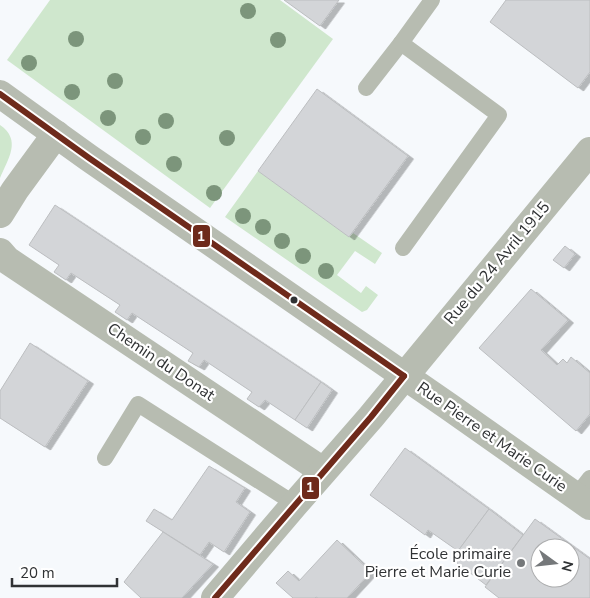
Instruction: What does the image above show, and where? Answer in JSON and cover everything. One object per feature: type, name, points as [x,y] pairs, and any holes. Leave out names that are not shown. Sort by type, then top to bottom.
[{"type":"street","name":"Rue Pierre et Marie Curie","points":[[0,94],[89,158],[404,376],[585,493]]},
{"type":"street","points":[[0,214],[56,134]]},
{"type":"street","name":"Rue du 24 Avril 1915","points":[[215,598],[371,416],[590,150]]},
{"type":"street","name":"Chemin du Donat","points":[[0,252],[7,260],[323,470]]},
{"type":"lane","points":[[366,88],[432,0]]},
{"type":"lane","points":[[401,43],[499,115],[403,248]]},
{"type":"lane","points":[[106,458],[138,404],[295,504]]},
{"type":"green space","points":[[50,0],[280,0],[333,39],[210,208],[7,60]]},
{"type":"green space","points":[[0,125],[7,131],[12,143],[9,157],[0,178]]},
{"type":"green space","points":[[258,171],[349,237],[353,233],[382,253],[375,264],[355,251],[337,275],[361,293],[366,286],[378,295],[367,310],[362,312],[225,217]]},
{"type":"building","points":[[284,0],[339,0],[320,26]]},
{"type":"building","points":[[506,0],[590,0],[590,72],[578,88],[490,22]]},
{"type":"building","points":[[317,89],[408,156],[349,237],[258,171]]},
{"type":"building","points":[[55,205],[321,382],[295,420],[265,400],[259,407],[247,399],[252,392],[204,360],[199,367],[188,361],[193,353],[132,313],[127,320],[115,312],[120,305],[71,273],[66,280],[54,272],[59,265],[29,245]]},
{"type":"building","points":[[565,246],[575,254],[564,268],[553,260]]},
{"type":"building","points":[[531,289],[568,320],[541,350],[557,365],[563,359],[567,363],[571,357],[590,373],[590,414],[576,431],[479,348]]},
{"type":"building","points":[[30,343],[88,381],[45,447],[0,418],[0,391]]},
{"type":"building","points":[[321,382],[332,390],[307,428],[295,420]]},
{"type":"building","points":[[405,448],[489,509],[458,551],[428,530],[425,535],[370,495]]},
{"type":"building","points":[[209,466],[245,488],[236,502],[250,512],[224,552],[209,542],[200,555],[146,521],[154,509],[172,520]]},
{"type":"building","points":[[489,509],[523,535],[486,585],[452,559]]},
{"type":"building","points":[[535,519],[561,538],[530,538],[530,588],[580,588],[580,552],[590,559],[590,598],[499,598],[485,587]]},
{"type":"building","points":[[163,532],[213,564],[182,598],[141,598],[124,582]]},
{"type":"building","points":[[337,540],[371,572],[347,598],[293,598],[276,583],[288,571],[299,581]]},
{"type":"transit line","name":"1","points":[[0,94],[89,158],[404,376]]},
{"type":"transit line","name":"1","points":[[215,598],[404,376]]},
{"type":"place","name":"École primaire Pierre et Marie Curie","points":[[521,563]]}]
